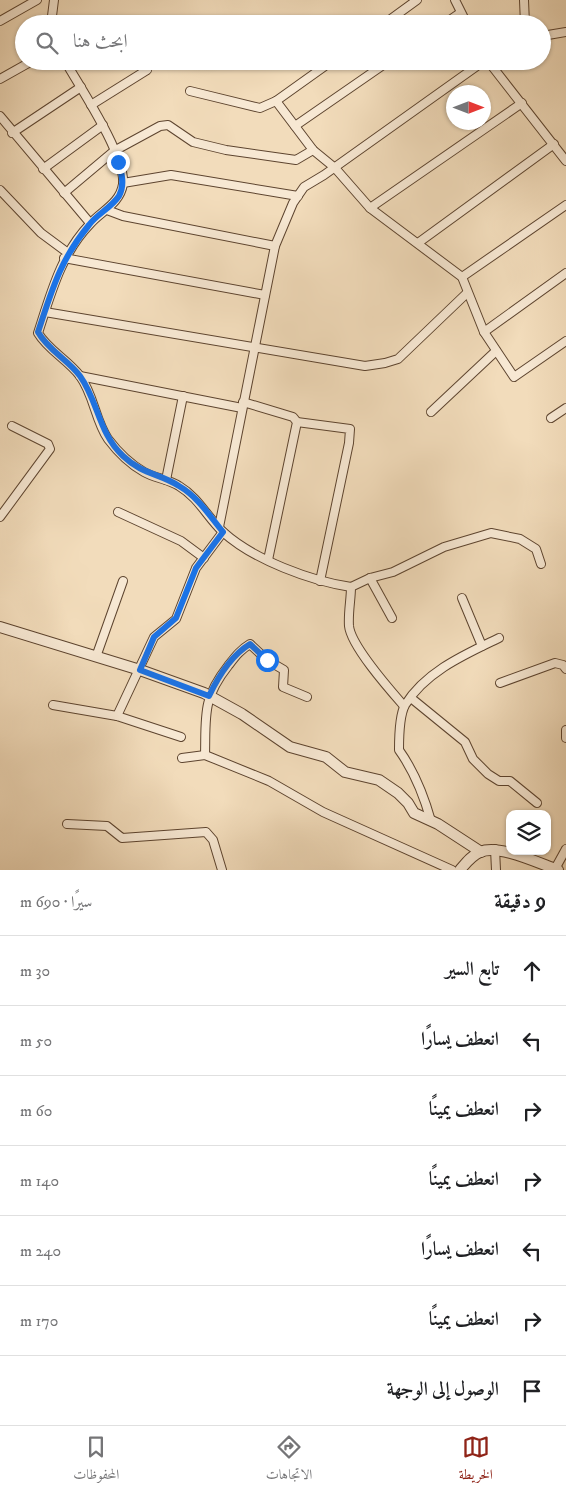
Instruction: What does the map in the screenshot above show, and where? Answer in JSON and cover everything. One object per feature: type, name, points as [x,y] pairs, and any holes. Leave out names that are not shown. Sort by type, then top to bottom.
[{"type":"street","points":[[0,21],[37,0]]},
{"type":"street","points":[[52,15],[54,0]]},
{"type":"street","points":[[396,15],[417,0]]},
{"type":"street","points":[[455,0],[462,15]]},
{"type":"street","points":[[524,0],[525,15]]},
{"type":"street","points":[[456,15],[460,12]]},
{"type":"street","points":[[551,34],[566,32]]},
{"type":"street","points":[[0,79],[16,70]]},
{"type":"street","points":[[71,70],[103,125],[114,152],[123,183],[120,195],[107,210],[90,223],[66,255],[38,332],[44,343],[80,376],[91,396],[107,437],[122,456],[144,473],[178,485],[196,498],[221,529],[268,560],[320,581],[351,587],[370,578],[393,572],[444,547],[491,533],[520,539],[536,549],[541,564]]},
{"type":"street","points":[[91,105],[147,70]]},
{"type":"street","points":[[190,91],[253,108],[260,108],[276,101],[319,70]]},
{"type":"street","points":[[295,126],[376,70]]},
{"type":"street","points":[[117,716],[154,637],[176,618],[196,568],[221,529],[254,347],[275,246],[293,203],[304,187],[335,168],[471,70]]},
{"type":"street","points":[[495,70],[563,153],[566,161]]},
{"type":"street","points":[[12,133],[81,87]]},
{"type":"street","points":[[276,101],[313,150],[335,168],[370,208],[462,277],[484,332],[514,377],[566,341]]},
{"type":"street","points":[[370,208],[522,103]]},
{"type":"street","points":[[0,116],[12,133],[90,223]]},
{"type":"street","points":[[43,169],[103,125]]},
{"type":"street","points":[[64,193],[114,152],[160,126],[168,125],[193,142],[226,150],[296,160],[313,150]]},
{"type":"street","points":[[418,243],[554,144]]},
{"type":"street","points":[[123,183],[171,176],[298,196]]},
{"type":"street","points":[[0,190],[41,233],[66,255],[265,295]]},
{"type":"street","points":[[462,277],[566,205]]},
{"type":"street","points":[[107,210],[123,216],[275,246]]},
{"type":"street","points":[[484,332],[566,273]]},
{"type":"street","points":[[45,312],[365,366],[398,359],[467,293]]},
{"type":"street","points":[[431,412],[496,351]]},
{"type":"street","points":[[80,376],[183,396],[243,405],[294,417],[297,422],[268,560]]},
{"type":"street","points":[[166,480],[183,396]]},
{"type":"street","points":[[551,418],[566,408]]},
{"type":"street","points":[[297,422],[350,428],[349,443],[320,581]]},
{"type":"street","points":[[0,517],[50,449],[48,444],[12,426]]},
{"type":"street","points":[[118,512],[181,541],[204,558]]},
{"type":"street","points":[[370,578],[392,618]]},
{"type":"street","points":[[96,657],[123,581]]},
{"type":"street","points":[[351,587],[349,627],[356,642],[383,682],[404,706]]},
{"type":"street","points":[[462,598],[482,646]]},
{"type":"street","points":[[0,627],[140,670],[209,696],[242,714],[290,747],[326,757],[345,772],[379,780],[403,798],[414,813],[431,821],[481,852]]},
{"type":"street","points":[[431,821],[417,782],[399,750],[404,706],[424,683],[441,669],[499,638]]},
{"type":"street","points":[[205,755],[209,696],[215,682],[240,650],[250,644],[267,660],[284,670],[283,687],[307,697]]},
{"type":"street","points":[[500,683],[555,663],[563,665],[566,669]]},
{"type":"street","points":[[411,698],[465,742],[473,759],[488,774],[499,781],[510,782],[537,803]]},
{"type":"street","points":[[53,705],[117,716],[181,736]]},
{"type":"street","points":[[566,730],[566,738]]},
{"type":"street","points":[[182,758],[205,755],[269,781],[323,812],[452,870]]},
{"type":"street","points":[[67,824],[108,826],[122,838],[206,832],[212,840],[222,870]]},
{"type":"street","points":[[495,849],[496,870]]},
{"type":"street","points":[[460,870],[471,857],[481,852],[495,849],[553,869],[566,849]]},
{"type":"route","points":[[118,162],[123,183],[120,195],[107,210],[90,223],[64,258],[38,332],[44,343],[80,376],[91,396],[107,437],[122,456],[144,473],[178,485],[196,498],[223,532],[196,568],[176,618],[154,637],[140,670],[209,696],[215,682],[240,650],[250,644],[267,660]]}]
